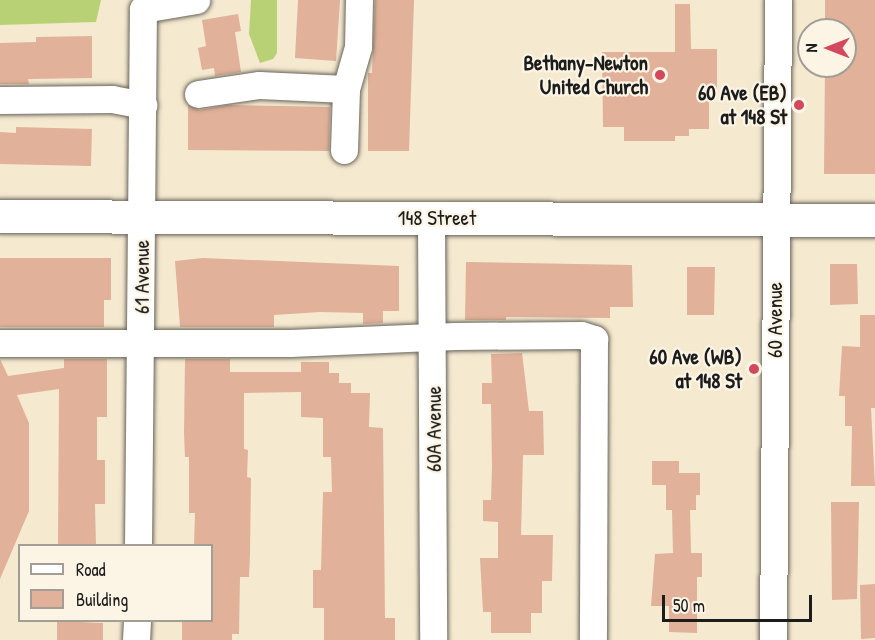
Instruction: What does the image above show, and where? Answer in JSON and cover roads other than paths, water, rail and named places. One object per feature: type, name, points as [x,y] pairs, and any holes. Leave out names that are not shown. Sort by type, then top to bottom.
[{"type":"main road","name":"148 Street","points":[[0,216],[875,220]]},
{"type":"street","name":"61 Avenue","points":[[138,544],[143,9],[196,0]]},
{"type":"street","points":[[344,150],[346,89],[358,47],[359,0]]},
{"type":"street","name":"60 Avenue","points":[[773,640],[778,0]]},
{"type":"street","points":[[198,94],[259,85],[346,89]]},
{"type":"street","points":[[0,100],[112,99],[143,105]]},
{"type":"street","name":"60A Avenue","points":[[431,218],[434,336],[433,640]]},
{"type":"street","points":[[0,343],[141,344],[434,336],[580,335],[594,339],[593,640]]},
{"type":"street","points":[[136,622],[136,640]]},
{"type":"place","name":"Bethany-Newton United Church","points":[[660,75]]},
{"type":"place","name":"60 Ave (EB) at 148 St","points":[[799,105]]},
{"type":"place","name":"60 Ave (WB) at 148 St","points":[[754,369]]}]
